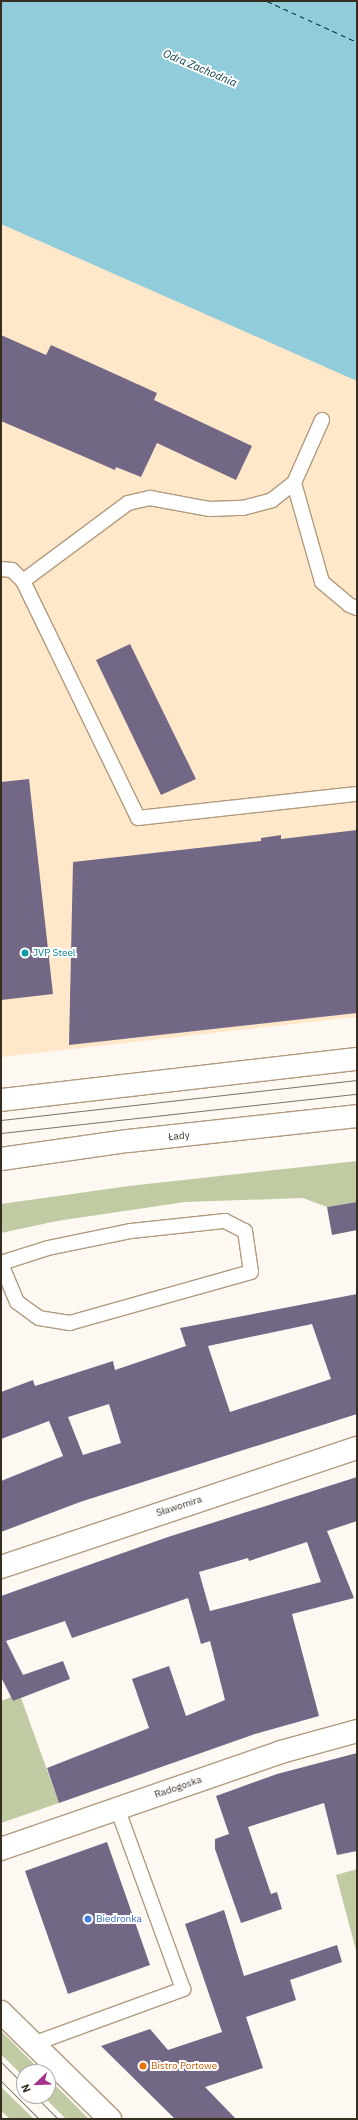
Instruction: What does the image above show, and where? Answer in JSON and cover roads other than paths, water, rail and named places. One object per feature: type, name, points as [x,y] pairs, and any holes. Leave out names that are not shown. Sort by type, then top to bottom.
[{"type":"street","points":[[1,1100],[357,1059]]},
{"type":"street","name":"Łady","points":[[1,1159],[128,1141],[357,1116]]},
{"type":"street","name":"Sławomira","points":[[1,1567],[357,1448]]},
{"type":"street","name":"Radogoska","points":[[1,1849],[281,1752],[357,1731]]},
{"type":"street","points":[[1,2012],[110,2119]]},
{"type":"lane","points":[[23,581],[128,503],[150,498],[210,509],[243,508],[272,500],[294,483],[322,420]]},
{"type":"lane","points":[[294,483],[322,582],[349,605],[357,608]]},
{"type":"lane","points":[[1,569],[12,570],[23,581],[138,818],[357,794]]},
{"type":"lane","points":[[225,1221],[245,1231],[251,1272],[70,1322],[40,1318],[17,1302],[1,1264],[48,1248],[131,1231],[225,1221]]},
{"type":"lane","points":[[33,2044],[183,1989],[117,1808]]},
{"type":"water","name":"Odra Zachodnia","points":[[1,1],[357,1],[357,381],[1,224]]},
{"type":"tram line","points":[[1,1120],[357,1080]]},
{"type":"tram line","points":[[1,1133],[357,1094]]},
{"type":"tram line","points":[[1,2062],[16,2077]]},
{"type":"tram line","points":[[1,2081],[39,2119]]},
{"type":"tram line","points":[[43,2104],[58,2119]]},
{"type":"place","name":"JVP Steel","points":[[25,953]]},
{"type":"place","name":"Biedronka","points":[[88,1919]]},
{"type":"place","name":"Bistro Portowe","points":[[143,2066]]}]
